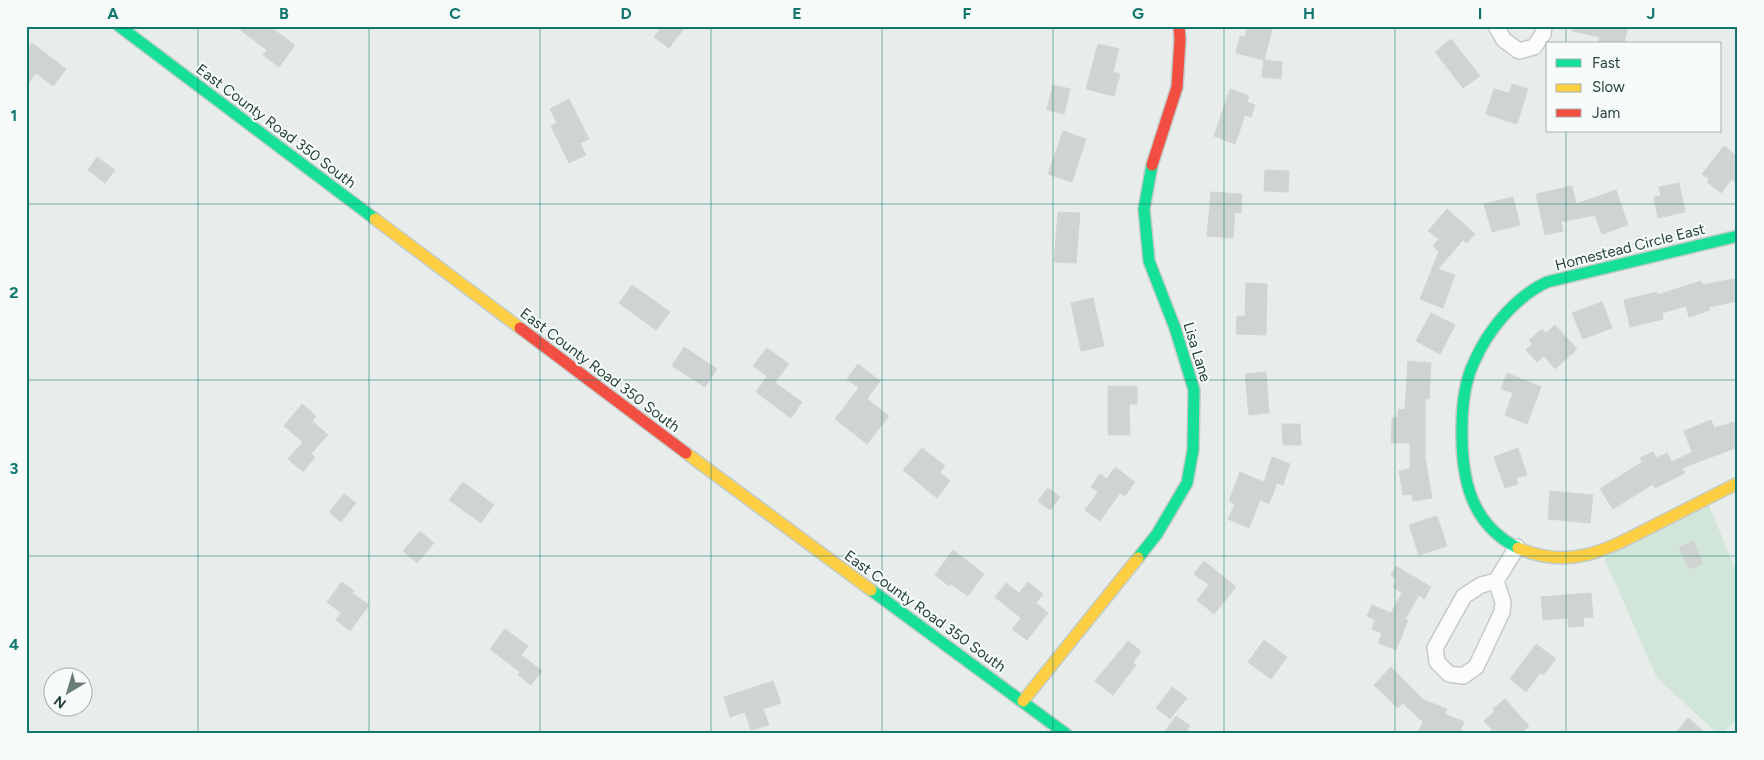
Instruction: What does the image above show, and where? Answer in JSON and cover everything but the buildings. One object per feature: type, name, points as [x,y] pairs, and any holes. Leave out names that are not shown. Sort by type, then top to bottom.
[{"type":"street","name":"East County Road 350 South","points":[[119,26],[759,508],[1066,734]]},
{"type":"street","name":"Lisa Lane","points":[[1023,701],[1157,534],[1187,483],[1193,450],[1194,390],[1175,328],[1149,261],[1144,209],[1153,160],[1177,87],[1179,26]]},
{"type":"street","points":[[1496,26],[1504,40],[1519,51],[1534,47],[1543,34],[1544,26]]},
{"type":"street","name":"Homestead Circle East","points":[[1738,236],[1561,278],[1542,285],[1524,296],[1496,324],[1476,356],[1469,373],[1464,395],[1460,449],[1464,478],[1470,498],[1479,516],[1493,531],[1517,548],[1536,555],[1559,558],[1583,556],[1606,550],[1738,483]]},
{"type":"street","points":[[1496,581],[1502,602],[1502,612],[1476,667],[1463,676],[1450,674],[1437,662],[1435,648],[1464,596],[1481,585],[1496,581],[1517,548]]},
{"type":"green space","points":[[1708,503],[1738,575],[1738,718],[1722,734],[1718,734],[1657,678],[1604,558]]},
{"type":"traffic: fast","points":[[119,26],[375,219]]},
{"type":"traffic: fast","points":[[1138,558],[1157,534],[1187,483],[1193,450],[1194,390],[1175,328],[1149,261],[1144,209],[1152,165]]},
{"type":"traffic: fast","points":[[1518,548],[1502,538],[1489,526],[1479,512],[1472,497],[1464,464],[1462,419],[1466,386],[1471,370],[1487,338],[1514,305],[1535,288],[1547,282],[1738,236]]},
{"type":"traffic: fast","points":[[871,590],[1066,734]]},
{"type":"traffic: slow","points":[[375,219],[520,328]]},
{"type":"traffic: slow","points":[[686,453],[871,590]]},
{"type":"traffic: slow","points":[[1518,548],[1538,555],[1556,558],[1591,554],[1608,548],[1738,483]]},
{"type":"traffic: slow","points":[[1023,701],[1138,558]]},
{"type":"traffic: jam","points":[[1152,165],[1177,87],[1179,26]]},
{"type":"traffic: jam","points":[[520,328],[686,453]]}]
